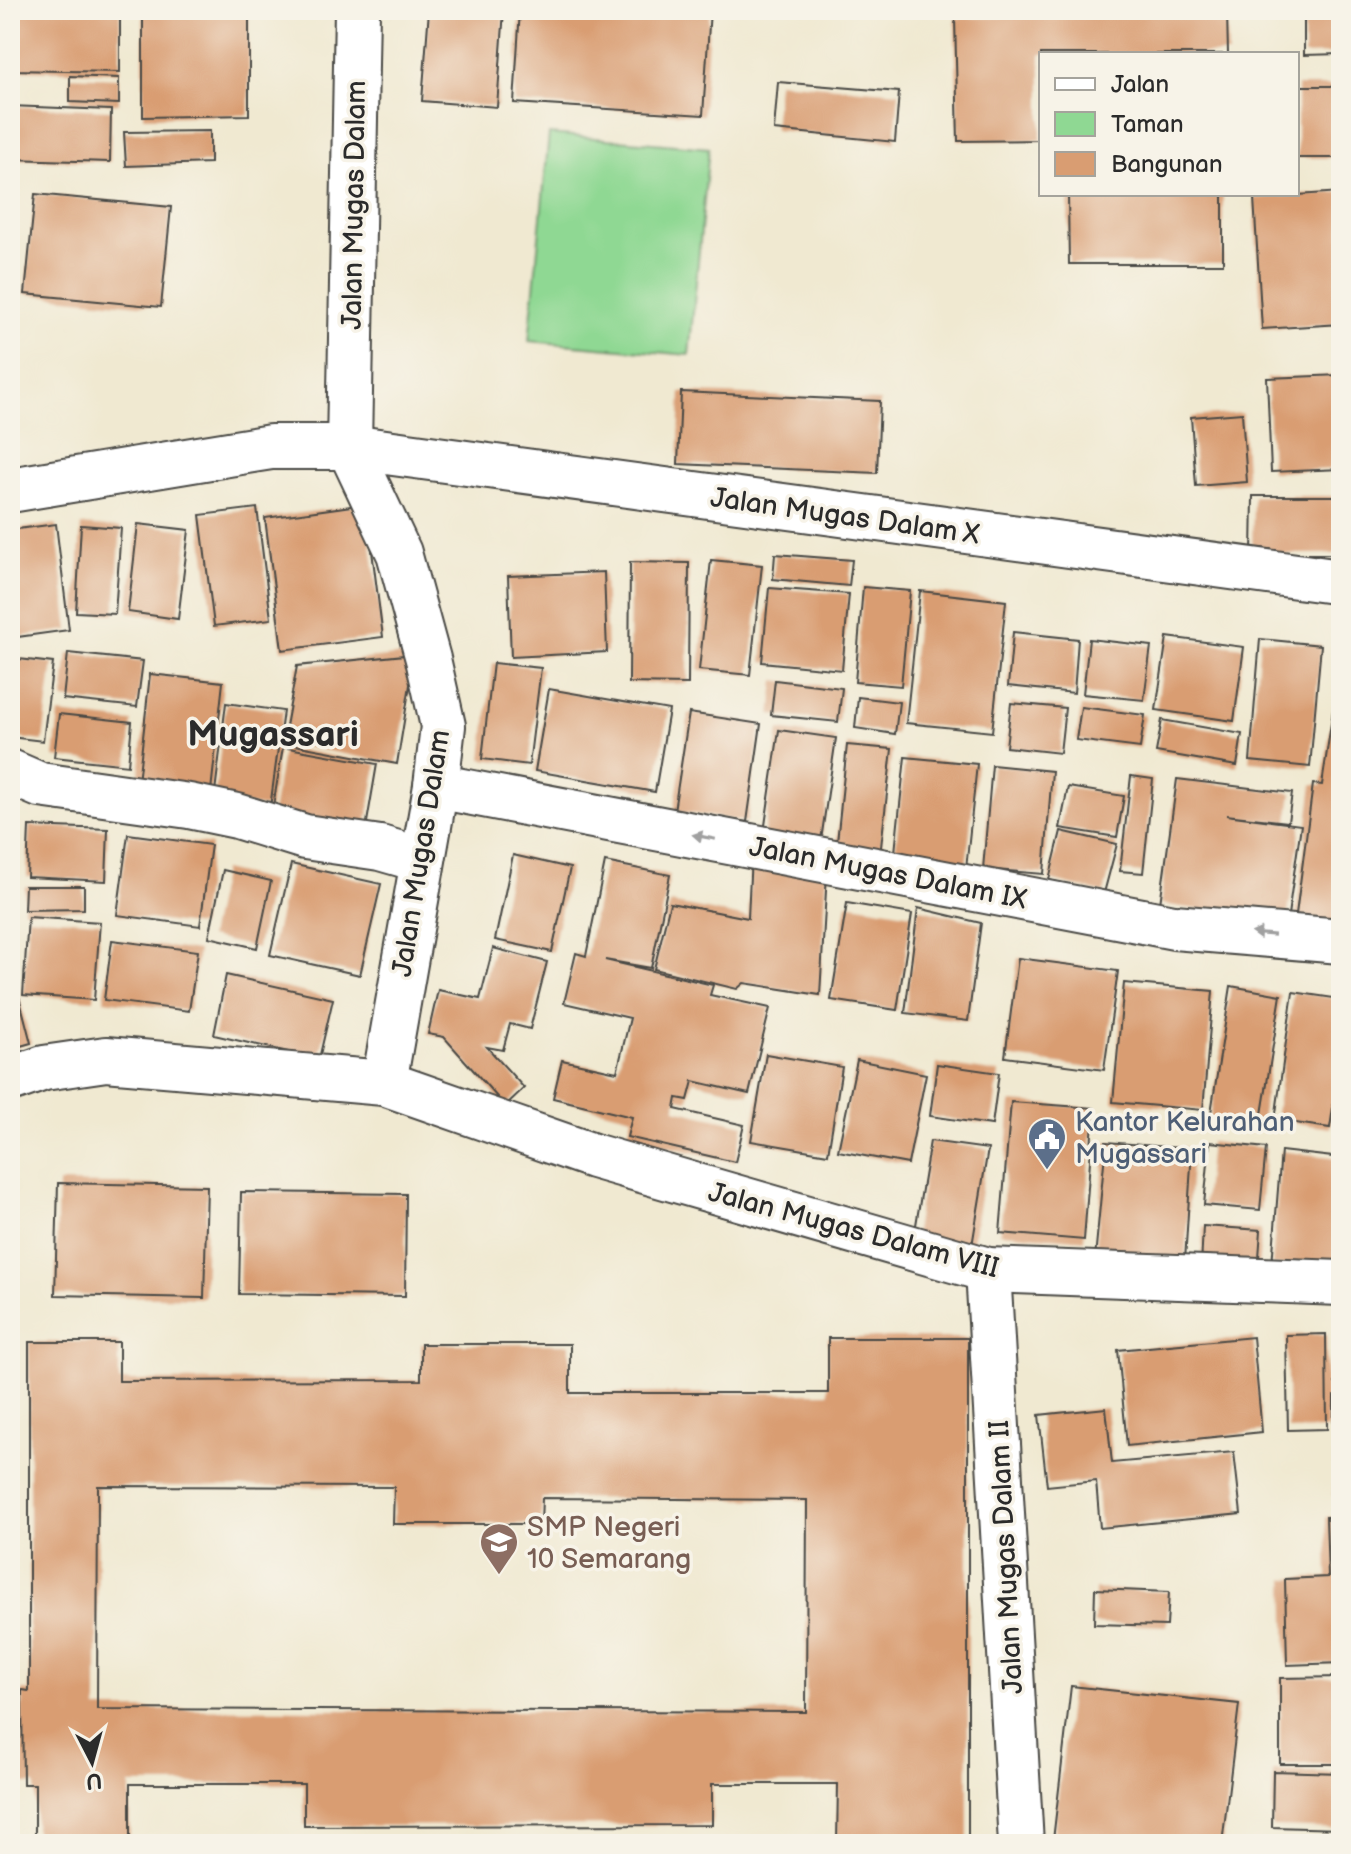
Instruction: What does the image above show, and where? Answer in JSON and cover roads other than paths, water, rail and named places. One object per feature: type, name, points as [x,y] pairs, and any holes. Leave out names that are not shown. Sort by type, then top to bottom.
[{"type":"street","name":"Jalan Mugas Dalam","points":[[357,10],[349,447],[399,553],[443,726],[436,786],[384,1083]]},
{"type":"street","points":[[10,490],[271,447],[349,447]]},
{"type":"street","name":"Jalan Mugas Dalam X","points":[[349,447],[1341,582]]},
{"type":"street","points":[[10,772],[40,785],[189,806],[237,816],[305,837],[380,848],[422,860]]},
{"type":"street","name":"Jalan Mugas Dalam IX","points":[[436,786],[1174,927],[1341,941]]},
{"type":"street","points":[[10,1080],[44,1068],[106,1059],[384,1083]]},
{"type":"street","name":"Jalan Mugas Dalam VIII","points":[[384,1083],[593,1156],[988,1270],[1341,1283]]},
{"type":"street","name":"Jalan Mugas Dalam II","points":[[988,1270],[1021,1844]]},
{"type":"place","name":"Kantor Kelurahan Mugassari","points":[[1047,1171]]},
{"type":"place","name":"SMP Negeri 10 Semarang","points":[[499,1576]]},
{"type":"district","name":"Mugassari","points":[[273,733]]}]
